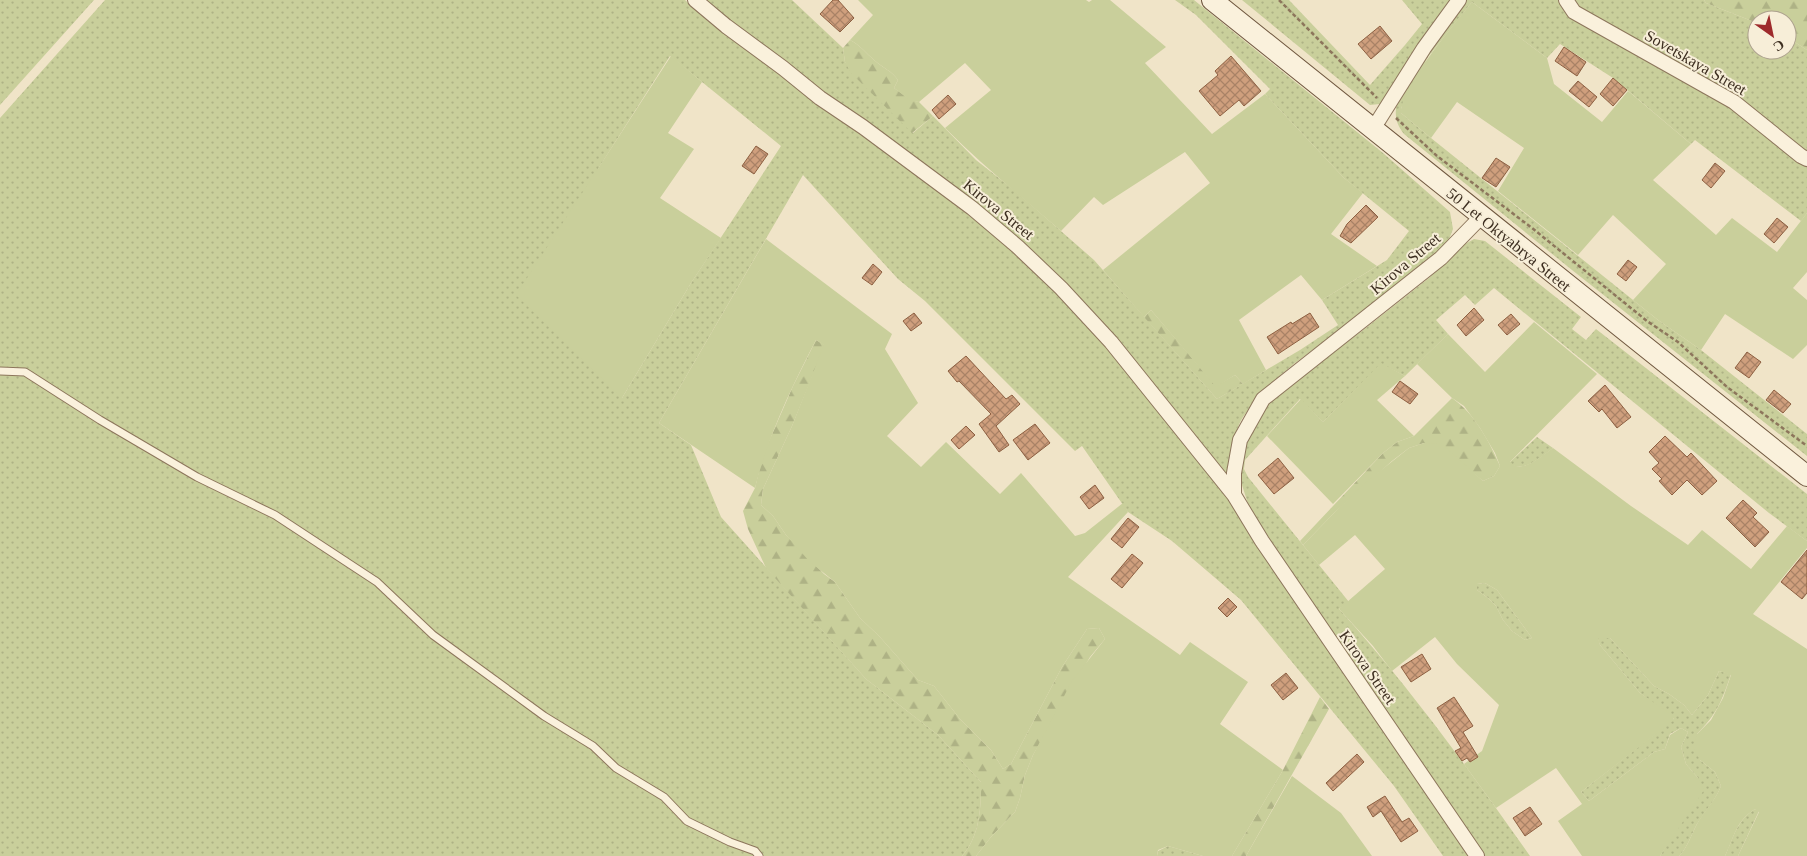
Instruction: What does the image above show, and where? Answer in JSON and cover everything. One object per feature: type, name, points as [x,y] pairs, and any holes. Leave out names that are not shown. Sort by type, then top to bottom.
[{"type":"main road","name":"50 Let Oktyabrya Street","points":[[1212,0],[1807,476]]},
{"type":"street","name":"Kirova Street","points":[[695,0],[820,98],[972,208],[1018,246],[1111,342],[1234,495],[1318,626],[1477,856]]},
{"type":"street","points":[[1373,129],[1424,48],[1459,0]]},
{"type":"street","name":"Sovetskaya Street","points":[[1566,0],[1574,12],[1734,102],[1807,159]]},
{"type":"street","name":"Kirova Street","points":[[1234,495],[1234,473],[1240,440],[1263,399],[1441,258],[1481,217]]},
{"type":"lane","points":[[0,371],[24,372],[100,420],[197,477],[275,515],[377,582],[433,635],[544,716],[593,746],[616,768],[664,797],[687,821],[730,842],[755,851],[759,856]]},
{"type":"path","points":[[1279,0],[1404,126],[1437,156],[1639,315],[1678,342],[1727,386],[1807,446]]},
{"type":"green space","points":[[0,0],[94,0],[0,105]]},
{"type":"green space","points":[[105,0],[685,0],[708,21],[969,213],[1044,280],[1106,343],[1221,485],[1472,856],[1443,856],[1394,786],[1241,600],[1172,541],[1128,512],[1082,446],[1075,451],[925,301],[898,279],[803,175],[659,423],[691,445],[721,517],[866,679],[938,735],[981,782],[980,811],[976,830],[973,840],[962,856],[0,856],[0,118]],"holes":[[[670,56],[781,146],[691,283],[622,398],[598,169]]]},
{"type":"green space","points":[[704,0],[792,0],[843,48],[845,62],[913,133],[933,116],[976,160],[1014,190],[1094,260],[1217,399],[1300,350],[1338,325],[1322,300],[1387,260],[1409,231],[1344,178],[1265,94],[1270,89],[1196,15],[1175,0],[1194,0],[1383,153],[1450,212],[1453,229],[1448,242],[1405,280],[1379,302],[1288,369],[1256,399],[1239,424],[1225,479],[1098,319]]},
{"type":"green space","points":[[858,0],[1086,0],[1089,2],[1092,0],[1110,0],[1166,47],[1145,63],[1212,134],[1265,94],[1344,178],[1363,193],[1331,234],[1377,266],[1322,300],[1301,275],[1239,320],[1266,370],[1243,384],[1235,375],[1216,387],[1151,310],[1144,317],[1103,270],[1210,183],[1185,152],[1103,205],[1094,197],[1061,231],[945,128],[991,90],[965,63],[919,102],[911,101],[894,88],[898,80],[893,74],[850,40],[873,15]]},
{"type":"green space","points":[[1242,0],[1289,0],[1370,85],[1422,24],[1402,0],[1451,0],[1388,96],[1380,104],[1370,105]]},
{"type":"green space","points":[[1464,0],[1562,0],[1732,103],[1807,162],[1807,213],[1801,221],[1695,140],[1691,144],[1613,78],[1560,44],[1547,58],[1472,2],[1428,57],[1401,108],[1401,113],[1431,138],[1658,320],[1701,350],[1807,434],[1807,456],[1404,134],[1396,116],[1399,98],[1414,70]]},
{"type":"green space","points":[[1570,0],[1704,0],[1706,3],[1747,19],[1747,60],[1797,60],[1797,44],[1807,50],[1807,155],[1576,9]]},
{"type":"green space","points":[[1704,0],[1807,0],[1807,50],[1797,44],[1797,10],[1747,10],[1747,19],[1706,3]]},
{"type":"green space","points":[[1472,2],[1547,58],[1554,84],[1602,122],[1628,91],[1691,144],[1653,180],[1716,235],[1732,218],[1777,252],[1807,213],[1807,272],[1793,288],[1807,300],[1807,345],[1793,359],[1725,314],[1701,350],[1633,300],[1666,264],[1613,215],[1578,255],[1498,191],[1524,148],[1457,102],[1431,138],[1401,113],[1409,88],[1419,72]]},
{"type":"green space","points":[[850,40],[896,77],[898,80],[894,88],[911,100],[919,102],[933,116],[912,133],[851,73],[845,62],[843,48]]},
{"type":"green space","points":[[671,56],[702,82],[668,133],[694,149],[660,198],[721,238],[691,283],[622,398],[516,295]]},
{"type":"green space","points":[[766,239],[892,334],[885,349],[918,403],[887,436],[921,467],[946,442],[1000,494],[1021,473],[1075,536],[1085,533],[1123,503],[1128,512],[1068,577],[1180,655],[1190,642],[1248,682],[1220,724],[1283,770],[1232,856],[1203,856],[1168,846],[1158,850],[1157,856],[976,856],[1015,812],[1025,775],[1033,755],[1072,681],[1105,639],[1099,628],[1087,629],[1062,667],[1011,764],[1003,769],[991,750],[960,719],[934,686],[918,680],[879,636],[860,618],[835,582],[809,561],[786,535],[773,516],[761,505],[763,489],[792,426],[824,345],[816,340],[798,376],[773,431],[755,488],[659,423]]},
{"type":"green space","points":[[1474,239],[1485,241],[1581,317],[1572,329],[1586,340],[1596,329],[1807,494],[1807,541],[1769,513],[1494,288],[1475,305],[1465,295],[1436,320],[1448,334],[1405,376],[1381,364],[1323,422],[1300,399],[1245,460],[1244,469],[1248,477],[1349,602],[1339,609],[1390,668],[1462,761],[1530,856],[1484,856],[1251,513],[1241,482],[1240,451],[1267,401],[1362,331],[1429,278],[1460,247]]},
{"type":"green space","points":[[1151,310],[1216,386],[1235,375],[1243,384],[1217,399],[1144,317]]},
{"type":"green space","points":[[1534,322],[1597,374],[1510,462],[1515,465],[1520,466],[1531,463],[1553,448],[1631,506],[1688,545],[1702,530],[1751,569],[1787,526],[1807,541],[1807,548],[1753,614],[1807,649],[1807,856],[1738,856],[1759,812],[1755,809],[1739,824],[1725,856],[1679,856],[1685,849],[1697,824],[1721,786],[1715,772],[1700,760],[1693,747],[1697,734],[1711,720],[1723,698],[1731,675],[1719,671],[1708,695],[1692,715],[1684,705],[1654,686],[1610,638],[1598,638],[1600,645],[1640,693],[1672,715],[1674,720],[1581,792],[1589,801],[1654,752],[1665,749],[1670,735],[1681,728],[1688,732],[1681,747],[1686,764],[1698,778],[1704,790],[1660,856],[1582,856],[1558,821],[1582,804],[1556,768],[1496,808],[1464,764],[1482,751],[1499,705],[1457,664],[1435,637],[1392,671],[1373,646],[1339,609],[1385,569],[1355,535],[1319,565],[1303,545],[1365,483],[1409,448],[1424,443],[1442,444],[1483,481],[1494,476],[1500,466],[1495,453],[1480,428],[1464,406],[1452,398],[1417,364],[1448,334],[1485,372]],"holes":[[[1485,583],[1497,590],[1532,638],[1525,640],[1512,631],[1503,620],[1496,606],[1477,590],[1477,584]]]},
{"type":"green space","points":[[816,340],[825,345],[792,426],[763,489],[761,505],[773,516],[786,535],[824,574],[835,582],[860,618],[879,636],[918,680],[934,686],[960,719],[991,750],[1003,769],[1011,764],[1062,667],[1087,629],[1099,628],[1105,639],[1090,657],[1033,755],[1025,775],[1015,812],[976,856],[962,856],[973,840],[976,830],[980,811],[981,782],[938,735],[866,679],[766,568],[748,529],[743,511],[755,488],[763,455],[793,386]]},
{"type":"green space","points":[[1381,363],[1405,376],[1377,400],[1414,436],[1397,442],[1383,453],[1333,504],[1267,436],[1301,399],[1323,422]]},
{"type":"green space","points":[[1452,398],[1468,412],[1491,447],[1500,466],[1494,476],[1483,481],[1466,467],[1424,443],[1409,448],[1334,513],[1303,545],[1300,541],[1383,453],[1397,442],[1414,436]]},
{"type":"green space","points":[[1537,437],[1553,448],[1532,463],[1520,467],[1509,463]]},
{"type":"green space","points":[[1485,583],[1497,590],[1532,638],[1525,640],[1512,631],[1503,620],[1496,606],[1477,590],[1477,584]]},
{"type":"green space","points":[[1597,637],[1610,638],[1654,686],[1684,705],[1692,715],[1708,695],[1719,671],[1731,674],[1718,707],[1697,734],[1700,760],[1715,772],[1721,786],[1697,824],[1685,849],[1679,856],[1660,856],[1669,841],[1698,778],[1686,764],[1681,747],[1688,732],[1681,728],[1670,734],[1665,749],[1654,752],[1589,801],[1581,792],[1674,719],[1640,693],[1600,645]]},
{"type":"green space","points":[[1320,697],[1329,709],[1246,856],[1232,856],[1283,770]]},
{"type":"green space","points":[[1292,776],[1341,813],[1372,856],[1246,856]]},
{"type":"green space","points":[[1755,809],[1759,811],[1738,856],[1725,856],[1740,824]]},
{"type":"green space","points":[[1168,846],[1203,856],[1157,856],[1158,851]]},
{"type":"building","points":[[833,0],[838,0],[854,18],[840,32],[820,14]]},
{"type":"building","points":[[1380,26],[1392,41],[1371,59],[1358,44]]},
{"type":"building","points":[[1564,47],[1586,62],[1577,76],[1555,61]]},
{"type":"building","points":[[1231,56],[1261,91],[1244,106],[1239,100],[1220,116],[1199,91],[1218,75],[1215,71]]},
{"type":"building","points":[[1613,78],[1627,90],[1613,106],[1600,94]]},
{"type":"building","points":[[1578,81],[1597,97],[1589,107],[1569,91]]},
{"type":"building","points":[[948,95],[956,104],[939,119],[932,110]]},
{"type":"building","points":[[756,146],[768,154],[754,174],[742,166]]},
{"type":"building","points":[[1496,158],[1510,167],[1496,187],[1482,178]]},
{"type":"building","points":[[1715,163],[1725,171],[1711,188],[1702,180]]},
{"type":"building","points":[[1366,205],[1378,217],[1351,243],[1340,236],[1347,224]]},
{"type":"building","points":[[1777,218],[1788,227],[1774,243],[1764,234]]},
{"type":"building","points":[[1628,260],[1637,267],[1626,281],[1617,274]]},
{"type":"building","points":[[873,264],[882,272],[872,285],[862,278]]},
{"type":"building","points":[[1474,308],[1484,320],[1466,336],[1457,325]]},
{"type":"building","points":[[914,313],[922,323],[911,331],[903,321]]},
{"type":"building","points":[[1310,313],[1319,327],[1278,354],[1267,337]]},
{"type":"building","points":[[1511,314],[1520,324],[1507,335],[1498,325]]},
{"type":"building","points":[[1747,352],[1761,362],[1749,378],[1735,368]]},
{"type":"building","points":[[966,356],[1006,399],[1012,395],[1020,404],[996,426],[1009,445],[999,452],[979,424],[991,414],[948,371]]},
{"type":"building","points":[[1400,381],[1418,394],[1410,404],[1392,392]]},
{"type":"building","points":[[1605,385],[1631,417],[1617,428],[1602,409],[1599,412],[1588,401]]},
{"type":"building","points":[[1774,390],[1791,404],[1783,413],[1766,400]]},
{"type":"building","points":[[1035,424],[1050,443],[1028,460],[1013,440]]},
{"type":"building","points":[[966,426],[975,435],[959,449],[951,440]]},
{"type":"building","points":[[1665,436],[1687,457],[1691,453],[1717,481],[1702,495],[1687,480],[1672,495],[1659,481],[1662,479],[1652,469],[1659,463],[1649,452]]},
{"type":"building","points":[[1278,458],[1294,478],[1274,494],[1258,475]]},
{"type":"building","points":[[1095,485],[1104,498],[1089,509],[1080,497]]},
{"type":"building","points":[[1743,500],[1757,513],[1753,517],[1769,532],[1755,547],[1726,518]]},
{"type":"building","points":[[1128,518],[1139,527],[1122,548],[1111,539]]},
{"type":"building","points":[[1807,550],[1807,593],[1802,599],[1781,582]]},
{"type":"building","points":[[1132,554],[1143,563],[1122,588],[1111,579]]},
{"type":"building","points":[[1228,598],[1237,607],[1227,617],[1218,608]]},
{"type":"building","points":[[1422,654],[1431,669],[1411,682],[1401,667]]},
{"type":"building","points":[[1286,673],[1298,688],[1283,700],[1271,685]]},
{"type":"building","points":[[1454,697],[1473,726],[1463,732],[1478,757],[1470,762],[1467,758],[1462,761],[1455,751],[1461,748],[1437,708]]},
{"type":"building","points":[[1357,754],[1364,762],[1333,791],[1326,783]]},
{"type":"building","points":[[1385,796],[1402,822],[1409,818],[1418,831],[1401,842],[1381,811],[1373,817],[1367,807]]},
{"type":"building","points":[[1530,807],[1542,824],[1525,836],[1513,818]]}]
